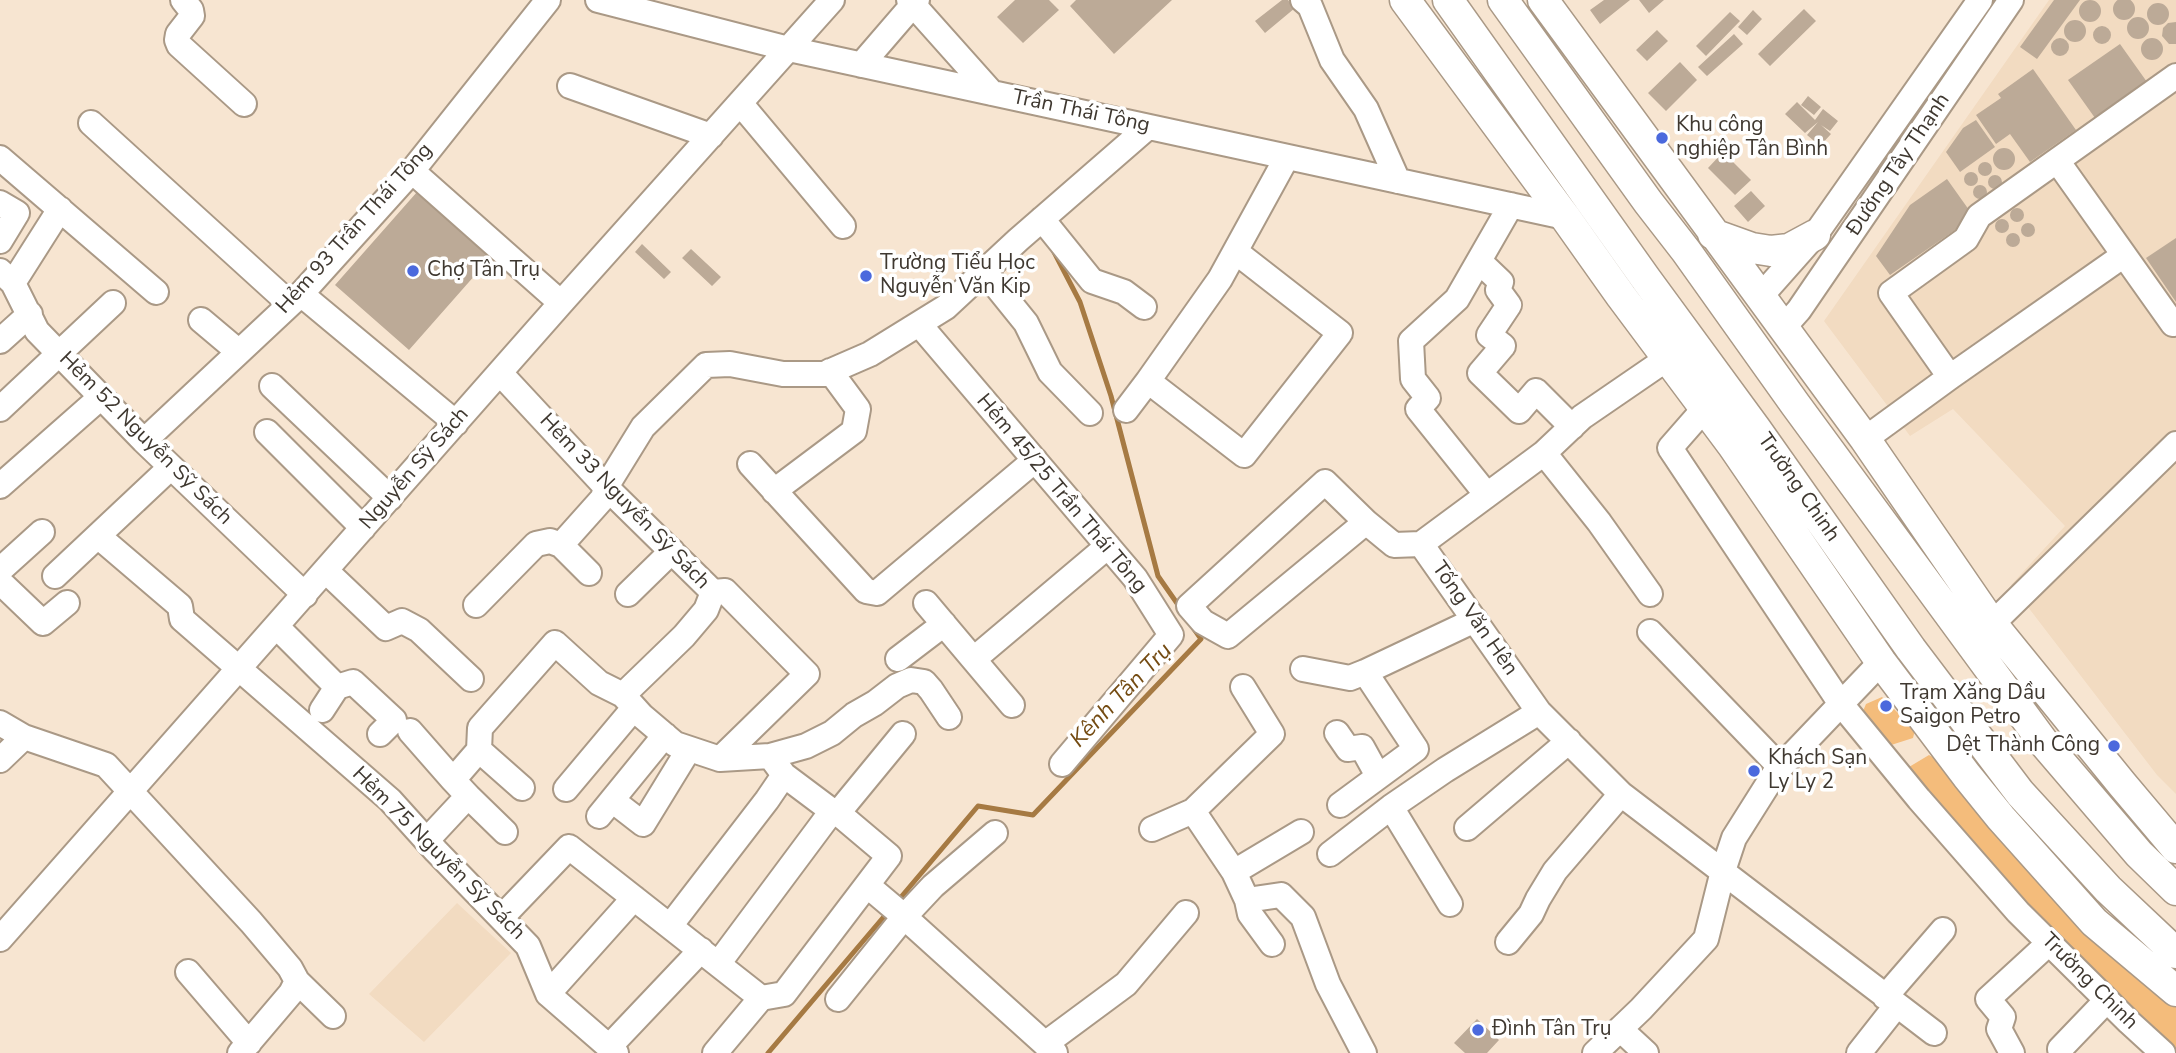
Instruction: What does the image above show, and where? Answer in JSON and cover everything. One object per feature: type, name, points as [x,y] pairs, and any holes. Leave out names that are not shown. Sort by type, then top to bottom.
[{"type":"main road","name":"Trường Chinh","points":[[1405,0],[1733,446],[1881,662],[1967,776],[2094,922],[2176,991]]},
{"type":"main road","name":"Trường Chinh","points":[[1448,0],[1912,649],[2020,793],[2108,889],[2176,953]]},
{"type":"main road","points":[[1503,0],[1647,202],[1686,251],[2044,743],[2139,854],[2176,890]]},
{"type":"main road","points":[[1543,0],[1865,439],[1992,624],[2176,848]]},
{"type":"main road","points":[[1647,202],[1716,235],[1752,248],[1771,251],[1790,249],[1815,235]]},
{"type":"main road","points":[[1668,359],[1760,297]]},
{"type":"main road","points":[[1705,408],[1783,328]]},
{"type":"street","points":[[183,0],[192,16],[178,34],[179,45],[244,104]]},
{"type":"street","name":"Hẻm 93 Trần Thái Tông","points":[[144,441],[295,299],[412,171],[548,0]]},
{"type":"street","name":"Trần Thái Tông","points":[[598,0],[789,50],[1565,217]]},
{"type":"street","name":"Nguyễn Sỹ Sách","points":[[0,939],[832,0]]},
{"type":"street","name":"Đường Tây Thạnh","points":[[1760,297],[1815,235],[1980,0]]},
{"type":"street","name":"Đường Tây Thạnh","points":[[1783,328],[1799,310],[2011,0]]},
{"type":"street","points":[[861,65],[913,1],[992,93]]},
{"type":"street","points":[[1310,2],[1332,60],[1366,109],[1398,181]]},
{"type":"street","points":[[1950,377],[1891,293],[1966,239],[1979,216],[2176,76]]},
{"type":"street","points":[[570,86],[711,136]]},
{"type":"street","points":[[740,103],[843,226]]},
{"type":"street","points":[[91,123],[295,299],[456,423]]},
{"type":"street","points":[[561,545],[603,498],[606,487],[643,427],[706,365],[730,364],[783,374],[824,373],[870,354],[946,307],[1148,127]]},
{"type":"street","points":[[1126,410],[1220,279],[1287,157]]},
{"type":"street","points":[[0,158],[156,292]]},
{"type":"street","points":[[2058,162],[2173,324]]},
{"type":"street","points":[[412,171],[561,303]]},
{"type":"street","points":[[0,203],[17,213],[0,241]]},
{"type":"street","points":[[1487,495],[1418,409],[1428,398],[1413,379],[1410,341],[1457,299],[1511,205]]},
{"type":"street","points":[[7,277],[60,209]]},
{"type":"street","points":[[1042,219],[1092,281],[1124,292],[1144,307]]},
{"type":"street","points":[[1148,381],[1244,455],[1340,333],[1236,252]]},
{"type":"street","points":[[1865,439],[2124,255]]},
{"type":"street","points":[[1479,261],[1501,282],[1498,290],[1509,305],[1489,335],[1503,346],[1480,373],[1518,411],[1536,391],[1572,427]]},
{"type":"street","points":[[984,271],[1026,323],[1049,372],[1090,413]]},
{"type":"street","name":"Hẻm 52 Nguyễn Sỹ Sách","points":[[7,277],[30,314],[37,331],[144,441],[304,595]]},
{"type":"street","points":[[0,409],[113,303]]},
{"type":"street","points":[[0,341],[30,314]]},
{"type":"street","points":[[201,320],[239,352]]},
{"type":"street","name":"Hẻm 45/25 Trần Thái Tông","points":[[919,324],[1135,578],[1171,635]]},
{"type":"street","name":"Tống Văn Hên","points":[[1668,359],[1582,417],[1544,453],[1421,544],[1539,712],[1620,794],[1934,1033]]},
{"type":"street","points":[[774,491],[854,431],[858,409],[830,371]]},
{"type":"street","name":"Hẻm 33 Nguyễn Sỹ Sách","points":[[500,373],[606,487],[713,592],[706,610],[629,701],[566,789]]},
{"type":"street","points":[[271,386],[390,498]]},
{"type":"street","points":[[0,486],[101,397]]},
{"type":"street","name":"Trường Chinh","points":[[1705,408],[1670,448],[1841,704],[2018,912],[2163,1053]]},
{"type":"street","points":[[267,432],[363,528]]},
{"type":"street","points":[[1992,624],[2176,444]]},
{"type":"street","points":[[1544,453],[1599,522],[1650,594]]},
{"type":"street","points":[[750,464],[866,591],[877,593],[1035,460]]},
{"type":"street","points":[[55,576],[171,467]]},
{"type":"street","points":[[1366,522],[1228,636],[1203,622],[1189,606],[1325,482],[1394,545],[1421,544]]},
{"type":"street","points":[[0,570],[42,532]]},
{"type":"street","name":"Hẻm 75 Nguyễn Sỹ Sách","points":[[98,536],[180,606],[182,619],[390,800],[528,946],[548,994],[612,1050]]},
{"type":"street","points":[[476,606],[536,544],[550,541],[561,545],[589,573]]},
{"type":"street","points":[[974,659],[1108,546]]},
{"type":"street","points":[[628,594],[672,551]]},
{"type":"street","points":[[326,571],[386,628],[402,621],[419,630],[471,679]]},
{"type":"street","points":[[0,582],[43,623],[68,603]]},
{"type":"street","points":[[713,592],[725,591],[807,674],[720,759]]},
{"type":"street","points":[[926,603],[1012,705]]},
{"type":"street","points":[[1303,669],[1350,678],[1475,620]]},
{"type":"street","points":[[1062,764],[1171,635],[1203,622]]},
{"type":"street","points":[[898,659],[944,624]]},
{"type":"street","points":[[277,627],[337,687]]},
{"type":"street","points":[[1650,632],[1780,767]]},
{"type":"street","points":[[426,840],[460,788],[479,750],[480,728],[555,643],[599,684],[629,701],[676,744],[720,759],[777,765],[888,856],[784,994],[761,998],[715,1053]]},
{"type":"street","points":[[1595,1053],[1706,939],[1734,838],[1775,773],[1881,662]]},
{"type":"street","points":[[1340,806],[1416,748],[1366,672]]},
{"type":"street","points":[[670,926],[767,800],[777,765],[832,733],[897,685],[911,680],[924,682],[949,717]]},
{"type":"street","points":[[322,710],[337,687],[353,682],[394,720],[380,734]]},
{"type":"street","points":[[1152,829],[1193,811],[1272,734],[1243,687]]},
{"type":"street","points":[[1330,854],[1445,770],[1539,712]]},
{"type":"street","points":[[0,723],[24,737],[106,765],[251,922],[290,968],[297,981],[333,1016]]},
{"type":"street","points":[[410,731],[460,788],[505,832]]},
{"type":"street","points":[[1337,733],[1348,749],[1362,747],[1378,776]]},
{"type":"street","points":[[612,1050],[709,957],[903,734]]},
{"type":"street","points":[[665,735],[605,808],[643,824],[689,748]]},
{"type":"street","points":[[0,760],[24,737]]},
{"type":"street","points":[[1467,828],[1569,741]]},
{"type":"street","points":[[479,750],[522,788]]},
{"type":"street","points":[[1508,942],[1531,914],[1555,871],[1620,794]]},
{"type":"street","points":[[1391,807],[1450,904]]},
{"type":"street","points":[[1193,811],[1234,872],[1247,900],[1250,914],[1272,944]]},
{"type":"street","points":[[1234,872],[1301,831]]},
{"type":"street","points":[[838,999],[902,915],[995,833]]},
{"type":"street","points":[[501,918],[569,847],[761,998]]},
{"type":"street","points":[[867,886],[1050,1048],[1126,984],[1186,912]]},
{"type":"street","points":[[1247,900],[1281,895],[1303,917],[1328,984],[1364,1053]]},
{"type":"street","points":[[548,994],[634,898]]},
{"type":"street","points":[[1859,1053],[1891,1001],[1943,930]]},
{"type":"street","points":[[2012,1053],[1999,1029],[2003,1017],[1988,999],[2049,943]]},
{"type":"street","points":[[188,972],[244,1048],[291,993],[297,981]]},
{"type":"street","points":[[2060,1049],[2107,1000]]},
{"type":"street","points":[[1620,1029],[1646,1053]]},
{"type":"shaded area","points":[[2049,0],[2176,0],[2176,794],[2157,775],[2011,585],[2065,526],[1953,409],[1910,436],[1824,321]]},
{"type":"shaded area","points":[[1882,697],[1915,730],[1913,738],[1888,746],[1861,716],[1866,704]]},
{"type":"shaded area","points":[[1929,755],[1944,763],[2084,922],[2176,1006],[2176,1050],[2051,930],[1909,778],[1909,767]]},
{"type":"shaded area","points":[[457,903],[511,953],[424,1042],[369,994]]},
{"type":"building","points":[[2124,-2],[2132,1],[2135,9],[2132,17],[2124,20],[2116,17],[2113,9],[2116,1]]},
{"type":"building","points":[[1015,0],[1049,0],[1059,10],[1023,43],[997,17]]},
{"type":"building","points":[[1076,0],[1172,0],[1114,54],[1070,6]]},
{"type":"building","points":[[1282,0],[1288,0],[1295,8],[1265,33],[1255,21]]},
{"type":"building","points":[[1604,0],[1630,0],[1600,24],[1590,10]]},
{"type":"building","points":[[1639,0],[1664,0],[1649,13]]},
{"type":"building","points":[[2054,0],[2080,0],[2037,59],[2020,47]]},
{"type":"building","points":[[2090,0],[2098,3],[2101,11],[2098,19],[2090,22],[2082,19],[2079,11],[2082,3]]},
{"type":"building","points":[[2158,3],[2166,6],[2169,14],[2166,22],[2158,25],[2150,22],[2147,14],[2150,6]]},
{"type":"building","points":[[1804,9],[1816,21],[1770,66],[1758,54]]},
{"type":"building","points":[[1753,10],[1762,19],[1747,35],[1738,27]]},
{"type":"building","points":[[1730,12],[1740,21],[1706,56],[1696,46]]},
{"type":"building","points":[[2138,17],[2146,20],[2149,28],[2146,36],[2138,39],[2130,36],[2127,28],[2130,20]]},
{"type":"building","points":[[2075,20],[2083,23],[2086,31],[2083,39],[2075,42],[2067,39],[2064,31],[2067,23]]},
{"type":"building","points":[[2176,22],[2176,44],[2169,44],[2162,36],[2163,28],[2168,23]]},
{"type":"building","points":[[2102,26],[2108,29],[2111,35],[2108,41],[2102,44],[2096,41],[2093,35],[2096,29]]},
{"type":"building","points":[[1657,30],[1668,41],[1647,61],[1636,50]]},
{"type":"building","points":[[1734,34],[1743,44],[1707,76],[1698,67]]},
{"type":"building","points":[[2060,38],[2066,41],[2069,47],[2066,53],[2060,56],[2054,53],[2051,47],[2054,41]]},
{"type":"building","points":[[2152,38],[2160,41],[2163,49],[2160,57],[2152,60],[2144,57],[2141,49],[2144,41]]},
{"type":"building","points":[[2120,44],[2147,82],[2095,118],[2068,80]]},
{"type":"building","points":[[1680,62],[1697,80],[1666,111],[1648,93]]},
{"type":"building","points":[[2033,69],[2076,130],[2030,162],[2010,134],[1996,144],[1976,115],[2001,98],[1998,94]]},
{"type":"building","points":[[1808,96],[1821,107],[1814,115],[1801,105]]},
{"type":"building","points":[[1797,102],[1815,120],[1823,109],[1838,121],[1830,131],[1821,125],[1831,134],[1820,146],[1807,135],[1818,122],[1805,133],[1785,114]]},
{"type":"building","points":[[1976,120],[1995,147],[1960,172],[1946,152],[1963,128]]},
{"type":"building","points":[[2004,148],[2012,151],[2015,159],[2012,167],[2004,170],[1996,167],[1993,159],[1996,151]]},
{"type":"building","points":[[1723,152],[1751,180],[1735,195],[1708,168]]},
{"type":"building","points":[[1985,162],[1990,164],[1990,174],[1985,176],[1980,174],[1978,169],[1980,164]]},
{"type":"building","points":[[1971,172],[1976,174],[1976,184],[1971,186],[1966,184],[1964,179],[1966,174]]},
{"type":"building","points":[[1995,175],[2000,177],[2000,187],[1995,189],[1990,187],[1988,182],[1990,177]]},
{"type":"building","points":[[1947,179],[1974,217],[1890,275],[1876,256],[1910,205]]},
{"type":"building","points":[[1980,185],[1985,187],[1985,197],[1980,199],[1975,197],[1973,192],[1975,187]]},
{"type":"building","points":[[1751,191],[1765,206],[1748,222],[1734,206]]},
{"type":"building","name":"Chợ Tân Trụ","points":[[417,192],[491,257],[409,350],[335,285]]},
{"type":"building","points":[[2017,208],[2022,210],[2022,220],[2017,222],[2012,220],[2010,215],[2012,210]]},
{"type":"building","points":[[2002,219],[2007,221],[2007,231],[2002,233],[1997,231],[1995,226],[1997,221]]},
{"type":"building","points":[[2028,223],[2033,225],[2033,235],[2028,237],[2023,235],[2021,230],[2023,225]]},
{"type":"building","points":[[2013,233],[2018,235],[2018,245],[2013,247],[2008,245],[2006,240],[2008,235]]},
{"type":"building","points":[[2176,238],[2176,302],[2146,258]]},
{"type":"building","points":[[642,244],[671,272],[664,279],[635,252]]},
{"type":"building","points":[[691,249],[721,277],[712,286],[682,258]]},
{"type":"building","name":"Đình Tân Trụ","points":[[1477,1019],[1499,1040],[1487,1053],[1465,1053],[1454,1043]]},
{"type":"waterway","name":"Kênh Tân Trụ","points":[[1054,252],[1080,302],[1111,396],[1158,576],[1181,609]]},
{"type":"waterway","name":"Kênh Tân Trụ","points":[[896,903],[978,806],[1033,815],[1201,639],[1194,629]]},
{"type":"waterway","name":"Kênh Tân Trụ","points":[[768,1053],[887,913]]},
{"type":"place","name":"Khu công nghiệp Tân Bình","points":[[1662,138]]},
{"type":"place","name":"Chợ Tân Trụ","points":[[413,271]]},
{"type":"place","name":"Trường Tiểu Học Nguyễn Văn Kip","points":[[866,276]]},
{"type":"place","name":"Trạm Xăng Dầu Saigon Petro","points":[[1886,706]]},
{"type":"place","name":"Dệt Thành Công","points":[[2114,746]]},
{"type":"place","name":"Khách Sạn Ly Ly 2","points":[[1754,771]]},
{"type":"place","name":"Đình Tân Trụ","points":[[1478,1030]]}]
